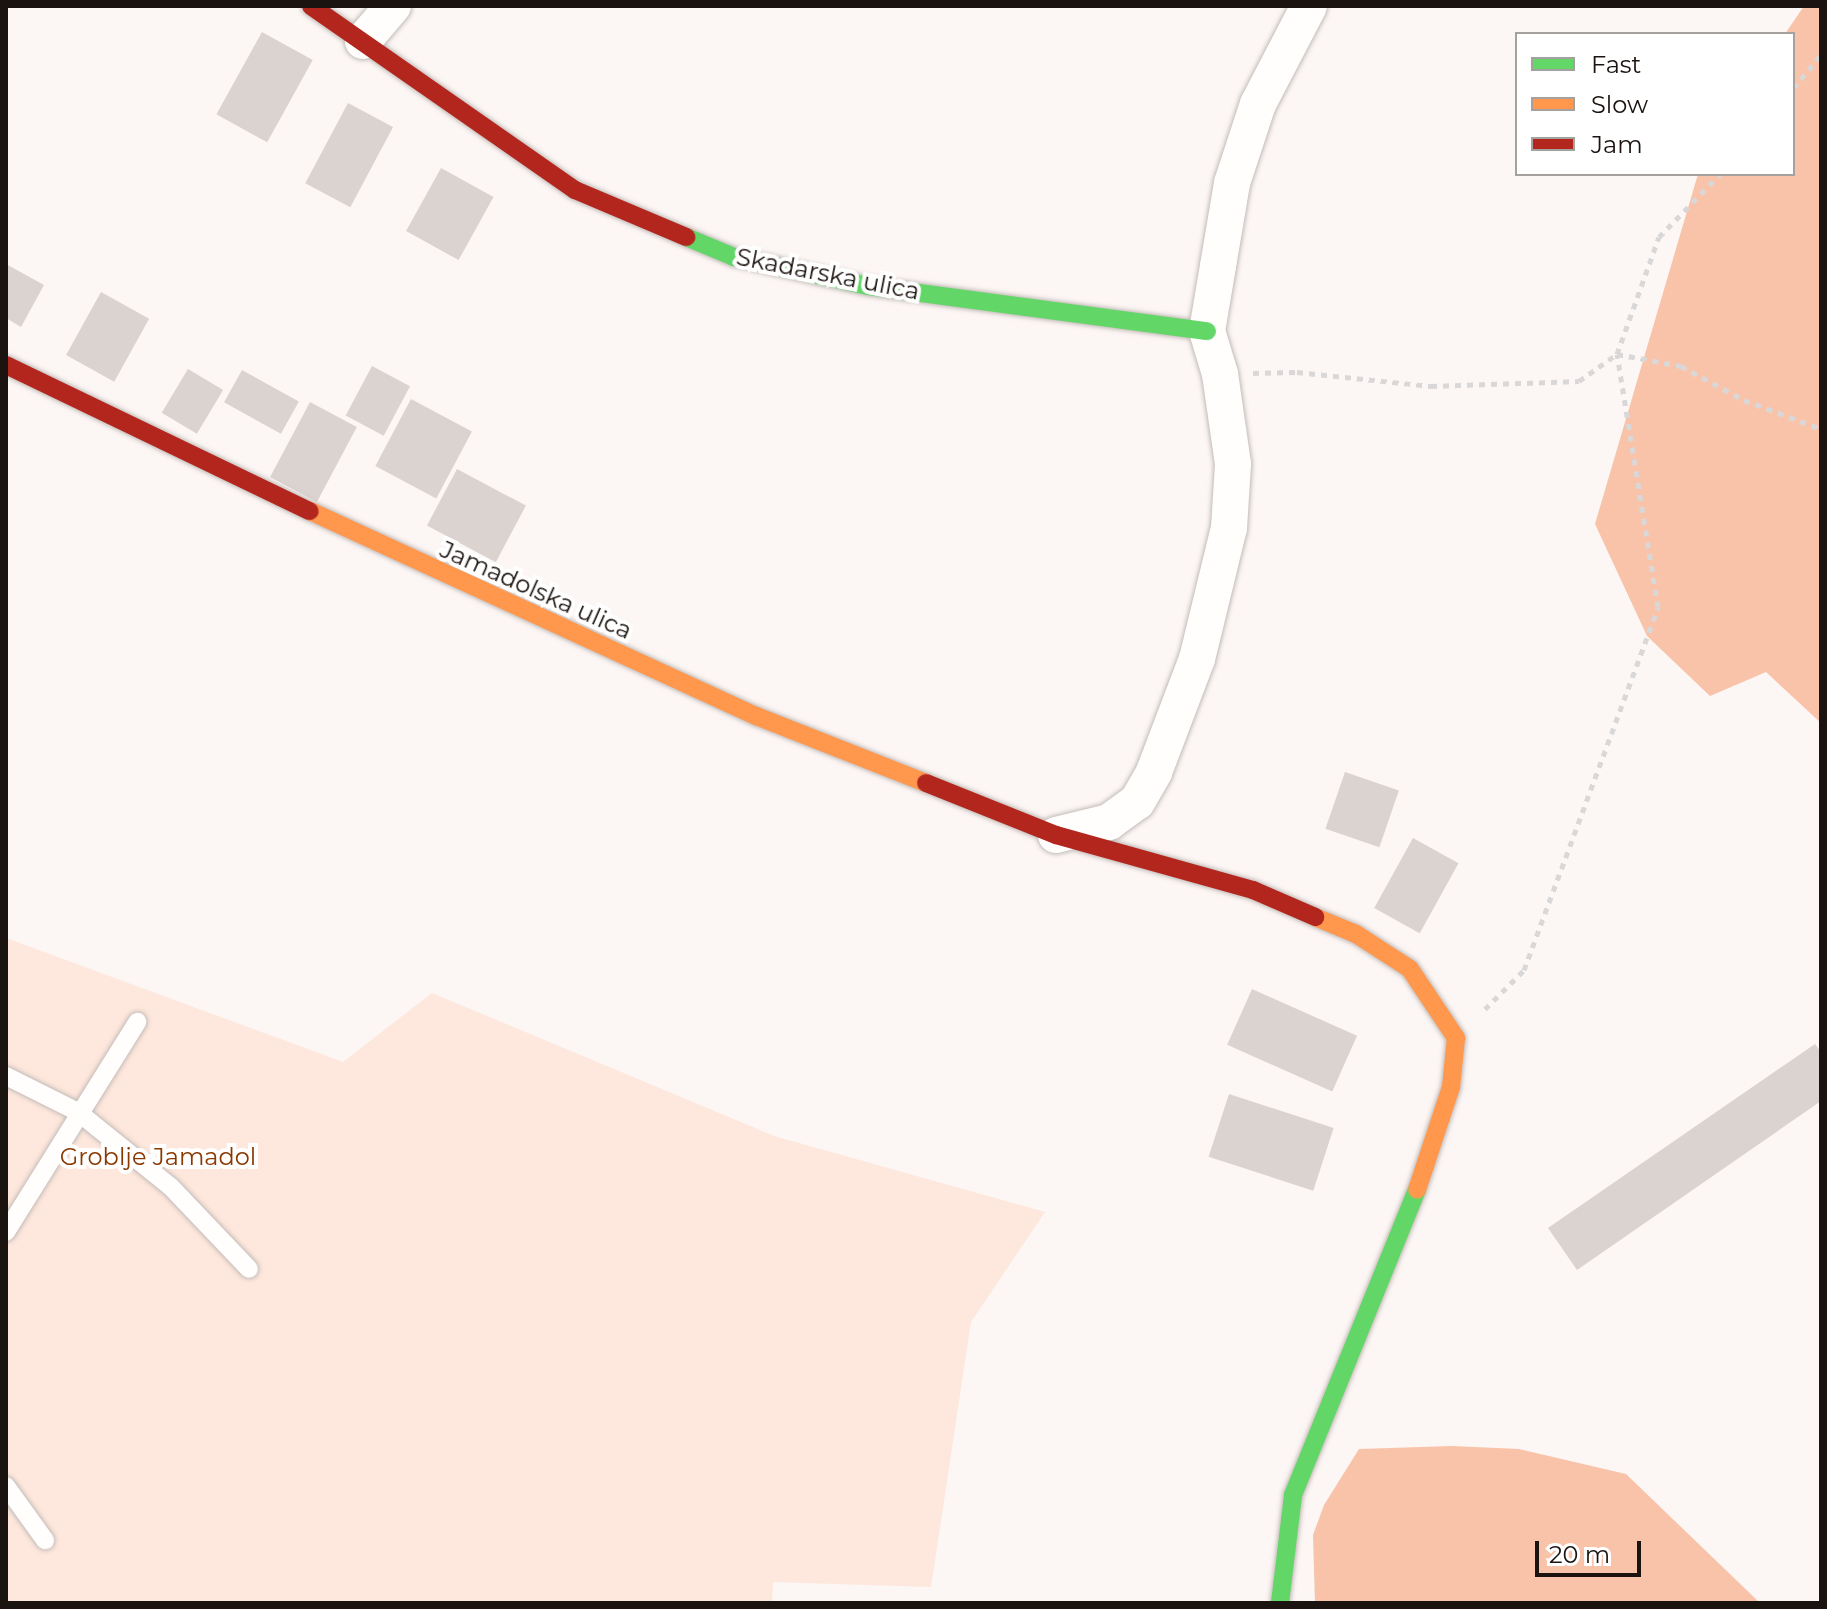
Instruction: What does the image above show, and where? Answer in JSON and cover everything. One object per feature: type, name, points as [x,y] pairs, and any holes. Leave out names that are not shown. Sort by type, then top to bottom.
[{"type":"street","name":"Skadarska ulica","points":[[311,6],[575,190],[734,257],[868,286],[1207,331]]},
{"type":"street","points":[[363,41],[393,6]]},
{"type":"street","points":[[1056,835],[1109,822],[1137,802],[1154,772],[1197,659],[1229,528],[1233,464],[1220,374],[1207,331],[1232,183],[1258,104],[1309,6]]},
{"type":"street","name":"Jamadolska ulica","points":[[6,365],[450,578],[756,716],[1056,835],[1253,890],[1356,934],[1410,969],[1456,1038]]},
{"type":"street","points":[[1280,1603],[1293,1495],[1411,1208],[1451,1087],[1456,1038]]},
{"type":"lane","points":[[6,1232],[78,1112],[137,1022]]},
{"type":"lane","points":[[6,1076],[78,1112],[171,1187],[249,1269]]},
{"type":"lane","points":[[6,1486],[45,1540]]},
{"type":"path","points":[[1795,86],[1821,55]]},
{"type":"path","points":[[1456,1038],[1524,970],[1658,607],[1617,354],[1659,237],[1718,176]]},
{"type":"path","points":[[1220,374],[1297,372],[1431,386],[1579,381],[1617,354],[1681,366],[1744,400],[1821,429]]},
{"type":"green space","name":"Groblje Jamadol","points":[[6,938],[343,1062],[432,993],[774,1136],[1045,1212],[971,1322],[931,1587],[773,1582],[772,1603],[6,1603]]},
{"type":"shaded area","points":[[1804,6],[1821,6],[1821,723],[1766,672],[1710,696],[1647,636],[1595,524],[1697,176],[1795,176],[1795,32],[1786,32]]},
{"type":"shaded area","points":[[1452,1446],[1519,1449],[1626,1474],[1760,1603],[1315,1603],[1313,1535],[1324,1505],[1359,1449]]},
{"type":"building","points":[[262,32],[313,60],[267,142],[216,114]]},
{"type":"building","points":[[348,103],[393,127],[350,207],[305,183]]},
{"type":"building","points":[[441,168],[493,197],[459,260],[406,231]]},
{"type":"building","points":[[6,264],[44,285],[21,327],[6,318]]},
{"type":"building","points":[[101,292],[149,319],[114,382],[66,355]]},
{"type":"building","points":[[372,366],[410,386],[384,436],[346,415]]},
{"type":"building","points":[[188,369],[223,390],[197,434],[162,413]]},
{"type":"building","points":[[242,370],[299,402],[281,434],[224,402]]},
{"type":"building","points":[[411,399],[472,431],[436,498],[375,466]]},
{"type":"building","points":[[310,402],[357,427],[317,502],[270,477]]},
{"type":"building","points":[[457,469],[526,506],[496,562],[427,526]]},
{"type":"building","points":[[1345,772],[1399,791],[1379,847],[1325,829]]},
{"type":"building","points":[[1413,838],[1458,863],[1420,933],[1374,908]]},
{"type":"building","points":[[1252,989],[1357,1036],[1332,1092],[1227,1045]]},
{"type":"building","points":[[1815,1044],[1821,1052],[1821,1101],[1577,1270],[1548,1228]]},
{"type":"building","points":[[1229,1094],[1334,1128],[1313,1191],[1209,1157]]},
{"type":"traffic: fast","points":[[686,237],[734,257],[868,286],[1207,331]]},
{"type":"traffic: fast","points":[[1280,1603],[1293,1495],[1417,1190]]},
{"type":"traffic: slow","points":[[310,511],[756,716],[926,783]]},
{"type":"traffic: slow","points":[[1315,917],[1356,934],[1410,969],[1456,1038],[1451,1087],[1417,1190]]},
{"type":"traffic: jam","points":[[311,6],[575,190],[686,237]]},
{"type":"traffic: jam","points":[[6,365],[310,511]]},
{"type":"traffic: jam","points":[[926,783],[1056,835],[1253,890],[1315,917]]}]
